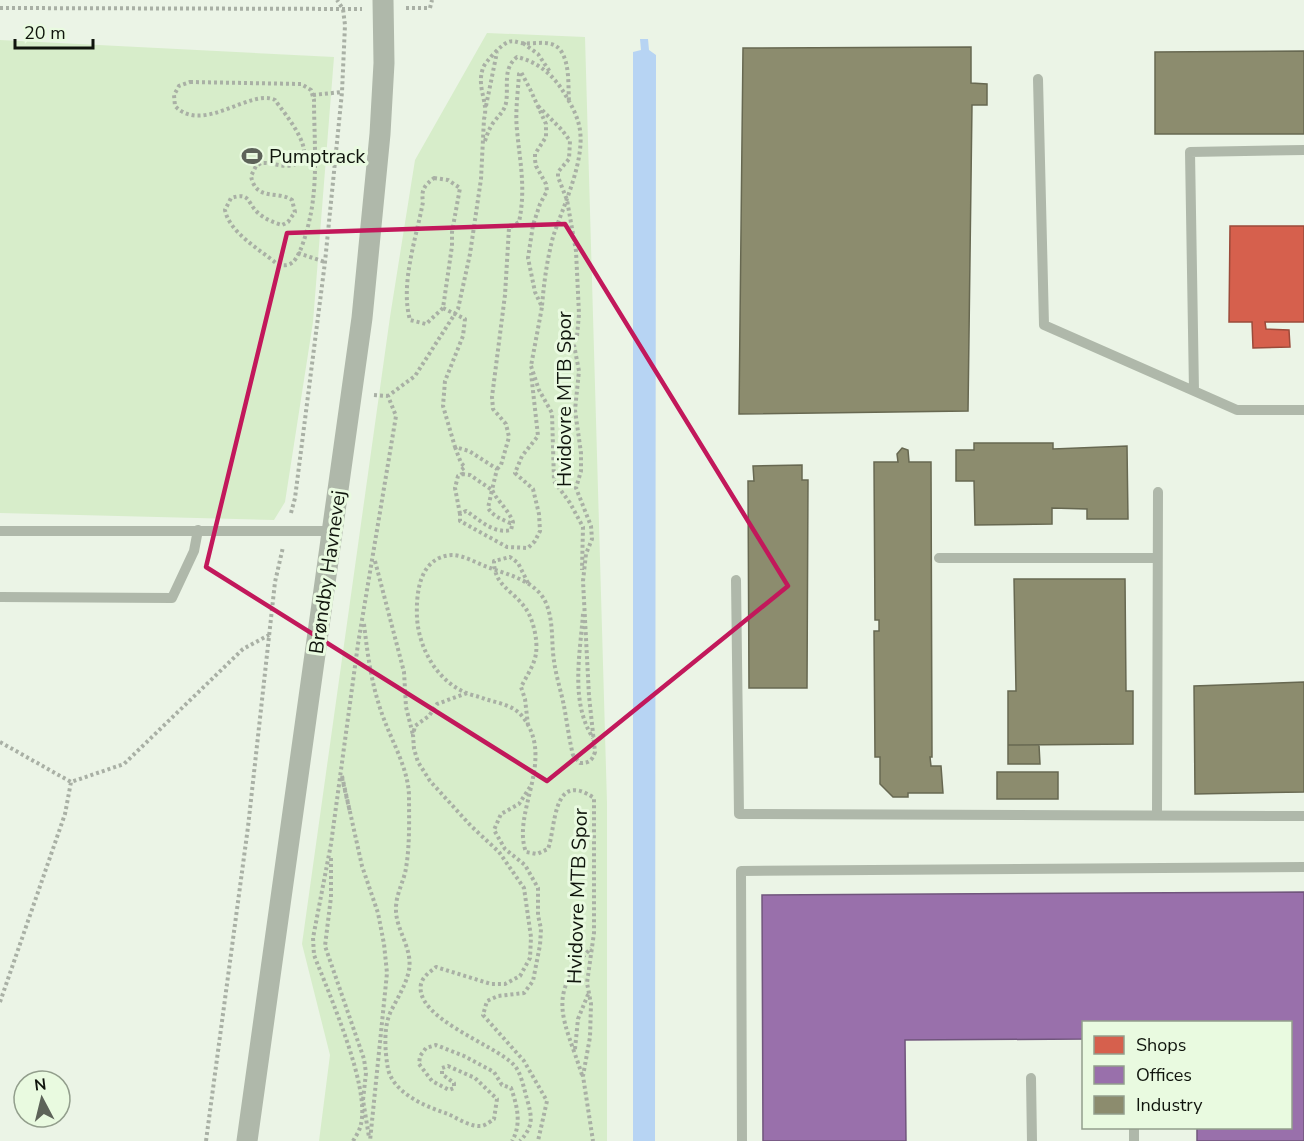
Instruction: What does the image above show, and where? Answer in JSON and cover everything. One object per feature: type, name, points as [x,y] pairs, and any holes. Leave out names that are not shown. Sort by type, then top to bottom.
[{"type":"street","name":"Brøndby Havnevej","points":[[247,1141],[362,318],[380,134],[384,63],[383,4]]},
{"type":"lane","points":[[1038,79],[1044,325],[1237,410],[1304,410]]},
{"type":"lane","points":[[1194,391],[1190,152],[1304,150]]},
{"type":"lane","points":[[1157,815],[1158,492]]},
{"type":"lane","points":[[0,597],[172,598],[194,551],[198,530]]},
{"type":"lane","points":[[0,531],[333,531]]},
{"type":"lane","points":[[939,558],[1157,558]]},
{"type":"lane","points":[[736,580],[739,814],[1304,816]]},
{"type":"lane","points":[[742,1141],[741,871],[1304,867]]},
{"type":"lane","points":[[1031,1078],[1032,1141]]},
{"type":"path","points":[[206,1141],[248,827],[275,582],[295,498],[325,262],[342,92],[345,25],[344,9],[337,0]]},
{"type":"path","points":[[0,8],[344,9],[383,4],[430,8],[432,0]]},
{"type":"path","name":"Hvidovre MTB Spor","points":[[486,107],[481,95],[483,68],[487,60],[505,42],[514,40],[522,43],[546,43],[556,46],[562,53],[566,67],[569,102]]},
{"type":"path","points":[[522,43],[538,54],[552,75]]},
{"type":"path","name":"Hvidovre MTB Spor","points":[[353,1141],[362,1125],[362,1105],[357,1071],[314,955],[313,938],[330,849],[363,618],[396,416],[388,396],[415,376],[455,313],[463,289],[470,254],[486,107],[497,52]]},
{"type":"path","name":"Hvidovre MTB Spor","points":[[459,514],[460,521],[507,547],[528,548],[540,531],[539,514],[533,489],[515,473],[522,456],[538,436],[531,366],[542,307],[547,258],[567,200],[580,148],[579,125],[569,102],[552,75],[526,59],[517,57],[511,62],[506,74],[507,95],[503,111],[492,124],[483,145]]},
{"type":"path","name":"Hvidovre MTB Spor","points":[[492,490],[509,437],[506,424],[494,409],[492,397],[505,295],[509,228],[519,222],[524,193],[516,127],[519,74],[521,72],[546,124],[546,137],[535,154],[535,160],[536,166],[542,173],[547,191],[533,225],[528,258],[535,292],[542,307]]},
{"type":"path","points":[[190,82],[301,84],[307,86],[314,95],[314,199],[298,253],[292,263],[280,266],[243,236],[227,219],[225,210],[231,198],[239,195],[249,199],[256,212],[278,225],[288,222],[295,212],[292,200],[286,196],[271,196],[260,191],[254,185],[251,176],[256,166],[261,163],[288,166],[297,164],[304,158],[304,142],[275,100],[271,98],[259,99],[212,114],[193,114],[175,106],[174,94],[179,86],[190,82]]},
{"type":"path","points":[[314,95],[342,92]]},
{"type":"path","name":"Hvidovre MTB Spor","points":[[538,106],[570,141],[569,159],[558,172],[558,177],[567,200],[576,251],[579,314],[574,345],[579,385],[575,410],[581,453],[581,471],[576,488],[591,526],[592,539],[586,554],[583,581],[589,696],[595,752],[592,760],[580,763],[573,755],[546,602],[527,583],[453,555],[439,558],[426,567],[419,581],[417,597],[420,638],[437,670],[448,682],[467,693],[509,706],[522,716],[528,728],[536,754],[521,840],[526,852],[537,854],[548,849],[555,810],[569,792],[585,791],[594,798],[594,933],[587,983],[591,1004],[590,1038],[583,1076],[593,1141]]},
{"type":"path","points":[[434,178],[448,180],[460,188],[443,308],[426,324],[419,324],[410,320],[406,304],[408,271],[413,257],[413,243],[423,202],[421,191],[434,178]]},
{"type":"path","points":[[298,253],[325,262]]},
{"type":"path","points":[[443,308],[465,319],[463,336],[445,381],[443,406],[455,447],[465,467],[461,470],[462,474],[458,476],[455,488],[459,514],[466,511],[485,525],[503,532],[511,530],[513,522],[508,511],[492,490],[476,478],[462,474]]},
{"type":"path","name":"Hvidovre MTB Spor","points":[[531,366],[552,413],[554,481],[570,503],[583,527],[581,558],[584,596],[578,694],[585,726],[594,740]]},
{"type":"path","points":[[455,447],[470,451],[497,469]]},
{"type":"path","points":[[492,490],[488,508],[491,513],[500,519],[513,522]]},
{"type":"path","name":"Hvidovre MTB Spor","points":[[527,583],[518,563],[510,557],[494,561],[494,573],[502,585],[527,610],[536,639],[536,655],[521,687],[525,699],[528,728]]},
{"type":"path","points":[[374,558],[404,672],[406,707],[418,762],[430,782],[499,852],[524,888],[531,937],[530,958],[520,975],[505,984],[491,984],[436,967],[425,977],[421,985],[422,995],[428,1007],[438,1017],[484,1043],[516,1066],[532,1118],[526,1134],[520,1141]]},
{"type":"path","name":"Hvidovre MTB Spor","points":[[363,618],[366,655],[385,722],[395,745],[409,792],[408,860],[396,908],[409,955],[409,968],[401,995],[390,1012],[385,1033],[388,1071],[403,1090],[426,1106],[465,1123],[483,1126],[494,1119],[497,1099],[475,1078],[456,1068],[448,1066],[442,1068],[442,1074],[454,1083],[454,1088],[449,1090],[432,1081],[419,1064],[420,1056],[426,1048],[436,1046],[494,1072],[502,1086],[511,1088],[517,1103],[519,1119],[512,1141]]},
{"type":"path","points":[[0,742],[71,782],[124,764],[243,650],[269,634]]},
{"type":"path","points":[[413,735],[415,726],[429,716],[437,704],[467,693]]},
{"type":"path","name":"Hvidovre MTB Spor","points":[[341,774],[363,867],[378,913],[387,973],[370,1141]]},
{"type":"path","points":[[0,1002],[65,814],[71,782]]},
{"type":"path","name":"Hvidovre MTB Spor","points":[[532,783],[519,804],[501,814],[494,830],[505,849],[525,865],[538,888],[538,915],[541,929],[533,981],[524,993],[498,996],[487,1001],[483,1016],[524,1061],[547,1101],[538,1141]]},
{"type":"path","name":"Hvidovre MTB Spor","points":[[330,849],[331,897],[325,946],[364,1059],[366,1073],[363,1100],[370,1141]]},
{"type":"path","points":[[583,1076],[561,1006],[571,972],[592,947]]},
{"type":"path","points":[[575,1052],[578,1019],[589,992]]},
{"type":"highlighted area","points":[[565,224],[788,586],[547,781],[206,567],[287,233]]},
{"type":"green space","points":[[487,33],[585,37],[607,803],[607,1141],[319,1141],[330,1055],[302,944],[390,317],[415,160]]},
{"type":"green space","points":[[0,40],[334,57],[313,322],[285,502],[274,520],[0,513]]},
{"type":"water","points":[[640,39],[648,39],[649,50],[656,55],[655,1141],[633,1141],[633,52],[641,50]]},
{"type":"building: Shops","points":[[1230,226],[1304,226],[1304,322],[1265,322],[1266,329],[1289,330],[1290,347],[1253,348],[1252,322],[1229,322]]},
{"type":"building: Offices","points":[[1304,892],[1304,1141],[1197,1141],[1197,1129],[1292,1129],[1292,1021],[1082,1021],[1082,1039],[905,1040],[906,1141],[763,1141],[762,895]]},
{"type":"building: Industry","points":[[971,47],[971,83],[987,84],[987,105],[972,105],[968,411],[739,414],[743,48]]},
{"type":"building: Industry","points":[[1304,51],[1304,134],[1155,134],[1155,52]]},
{"type":"building: Industry","points":[[974,443],[1053,443],[1053,449],[1127,446],[1128,519],[1087,519],[1087,509],[1052,508],[1052,524],[975,525],[974,481],[956,481],[956,450],[974,450]]},
{"type":"building: Industry","points":[[902,448],[908,450],[909,462],[931,462],[932,757],[930,757],[931,766],[941,766],[943,793],[908,793],[908,797],[893,797],[880,784],[880,757],[875,757],[874,631],[879,631],[879,620],[875,620],[874,462],[898,462],[897,454]]},
{"type":"building: Industry","points":[[802,465],[802,480],[808,480],[807,688],[749,688],[748,481],[754,481],[753,466]]},
{"type":"building: Industry","points":[[1014,579],[1125,579],[1126,691],[1133,691],[1133,744],[1008,745],[1008,691],[1016,691]]},
{"type":"building: Industry","points":[[1304,682],[1304,792],[1195,794],[1194,686]]},
{"type":"building: Industry","points":[[1008,745],[1039,745],[1040,764],[1008,764]]},
{"type":"building: Industry","points":[[997,772],[1058,772],[1058,799],[997,799]]},
{"type":"place","name":"Pumptrack","points":[[252,156]]}]
